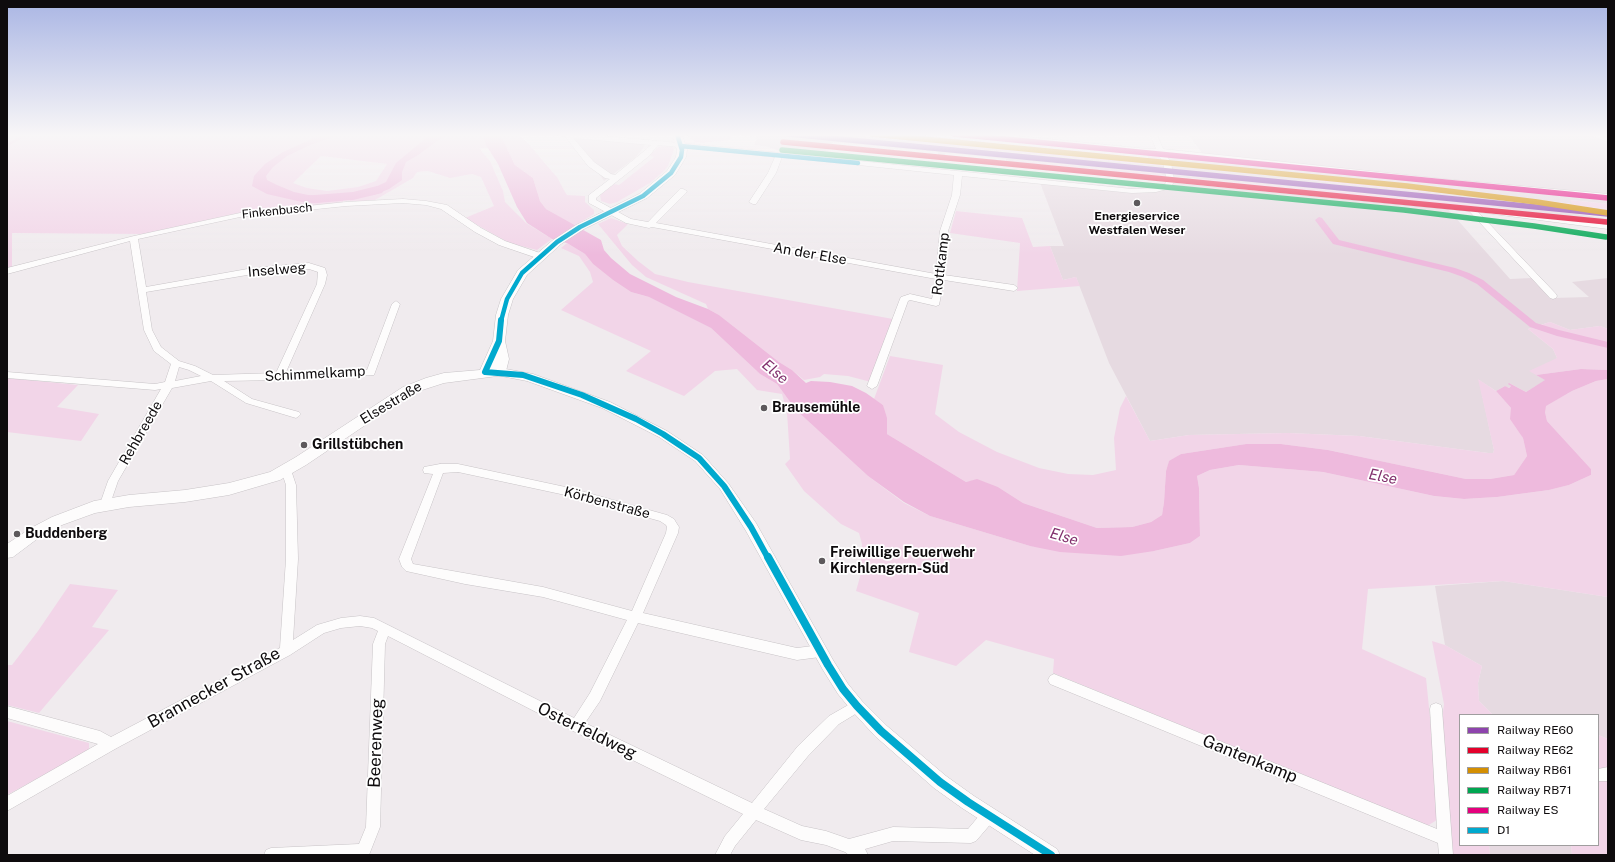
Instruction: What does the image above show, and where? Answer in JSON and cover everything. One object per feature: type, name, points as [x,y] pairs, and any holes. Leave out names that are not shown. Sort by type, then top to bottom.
[{"type":"main road","points":[[485,372],[499,341],[502,315],[507,299],[522,274],[557,242],[580,227],[643,196],[664,180],[669,174]]},
{"type":"main road","points":[[499,341],[503,359],[500,372]]},
{"type":"main road","name":"Elsestraße","points":[[7,552],[36,532],[57,521],[75,513],[106,504],[185,496],[229,489],[261,481],[286,470],[408,390],[438,379],[485,372],[500,372]]},
{"type":"street","points":[[605,174],[616,178],[621,174]]},
{"type":"street","points":[[753,202],[771,174]]},
{"type":"street","name":"Rottkamp","points":[[872,386],[904,299],[910,297],[936,303],[944,231],[956,195],[958,174]]},
{"type":"street","points":[[960,174],[1145,191],[1163,188],[1171,183],[1171,181]]},
{"type":"street","points":[[1169,174],[1171,181]]},
{"type":"street","points":[[1382,174],[1608,196]]},
{"type":"street","name":"An der Else","points":[[616,178],[592,197],[592,201],[629,222],[940,277],[1014,288]]},
{"type":"street","points":[[1171,181],[1470,209],[1608,227]]},
{"type":"street","points":[[649,226],[683,191]]},
{"type":"street","name":"Finkenbusch","points":[[7,271],[134,238],[240,215],[346,204],[403,201],[426,203],[444,207],[478,230],[502,243],[540,256]]},
{"type":"street","points":[[1470,209],[1553,296]]},
{"type":"street","points":[[134,238],[148,330],[157,349],[176,363],[192,368],[212,378]]},
{"type":"street","name":"Inselweg","points":[[141,290],[253,271],[309,266],[322,270],[323,275],[321,284],[279,377]]},
{"type":"street","name":"Schimmelkamp","points":[[7,375],[155,387],[212,378],[371,373],[396,304]]},
{"type":"street","name":"Rehbreede","points":[[106,504],[113,481],[168,386],[176,363]]},
{"type":"street","name":"Elsestraße","points":[[500,372],[529,377],[606,404],[663,434],[699,458],[724,486],[751,527],[820,651],[843,689],[857,706],[908,756],[940,782],[1044,853]]},
{"type":"street","name":"Schimmelkamp","points":[[212,378],[249,400],[267,407],[296,414]]},
{"type":"street","points":[[440,468],[405,559],[406,564],[410,568],[543,592],[635,617],[797,654],[820,651]]},
{"type":"street","name":"Körbenstraße","points":[[428,470],[458,468],[570,492],[663,518],[670,522],[673,527],[635,617],[595,697],[576,726]]},
{"type":"street","name":"Brannecker Straße","points":[[7,804],[110,744],[286,651],[292,559],[291,485],[286,470]]},
{"type":"street","name":"Osterfeldweg","points":[[286,651],[322,629],[341,623],[360,622],[374,624],[576,726],[754,812],[801,833],[826,838],[849,846],[861,855]]},
{"type":"street","name":"Beerenweg","points":[[363,853],[373,827],[379,644],[385,629]]},
{"type":"street","name":"Gantenkamp","points":[[1054,680],[1445,839]]},
{"type":"street","points":[[722,855],[730,841],[803,751],[834,720],[857,706]]},
{"type":"street","points":[[1436,709],[1446,855]]},
{"type":"street","points":[[7,712],[100,737],[110,744]]},
{"type":"street","points":[[849,846],[893,834],[970,836],[989,815]]},
{"type":"street","points":[[271,855],[363,853]]},
{"type":"shaded area","points":[[7,174],[302,174],[293,183],[307,188],[327,191],[358,187],[376,181],[380,174],[416,174],[413,178],[375,200],[350,202],[349,193],[343,194],[343,203],[241,214],[145,234],[12,233],[12,267],[7,268]]},
{"type":"shaded area","points":[[438,174],[471,174],[450,178]]},
{"type":"shaded area","points":[[473,174],[496,174],[503,191],[505,202],[526,223],[552,239],[537,250],[509,243],[465,218],[494,206],[481,177]]},
{"type":"shaded area","points":[[528,174],[555,174],[567,195],[585,196],[585,202],[594,210],[594,214],[574,226],[546,209],[540,201],[533,178]]},
{"type":"shaded area","points":[[599,174],[613,174],[604,181]]},
{"type":"shaded area","points":[[632,174],[660,174],[650,183],[617,202],[610,204],[601,201],[600,195],[602,193],[614,184],[619,185]]},
{"type":"shaded area","points":[[1137,174],[1160,174],[1165,176],[1166,180],[1155,176]]},
{"type":"shaded area","points":[[1160,174],[1298,174],[1300,179],[1334,183],[1608,209],[1608,216],[1571,213],[1608,219],[1608,224],[1487,206],[1165,176]]},
{"type":"shaded area","points":[[1298,174],[1309,174],[1572,204],[1570,200],[1608,204],[1608,209],[1334,183],[1300,179]]},
{"type":"shaded area","points":[[1309,174],[1608,174],[1608,204],[1571,200],[1573,204]]},
{"type":"shaded area","points":[[1175,177],[1487,206],[1506,211],[1176,180]]},
{"type":"shaded area","points":[[1039,180],[1139,189],[1155,187],[1162,183],[1447,208],[1510,279],[1532,278],[1553,298],[1589,297],[1572,282],[1608,278],[1608,329],[1600,326],[1570,330],[1550,322],[1528,329],[1553,349],[1557,358],[1536,375],[1546,380],[1526,392],[1509,383],[1511,386],[1508,388],[1505,386],[1496,391],[1479,380],[1494,450],[1493,453],[1359,436],[1288,433],[1189,435],[1150,441],[1109,363],[1076,277],[1063,280],[1050,246],[1064,246]]},
{"type":"shaded area","points":[[956,211],[1022,218],[1033,247],[1050,246],[1063,280],[1076,277],[1080,286],[1017,291],[1020,243],[950,233]]},
{"type":"shaded area","points":[[611,218],[628,224],[617,235],[622,246],[655,274],[688,282],[893,319],[871,382],[848,376],[824,374],[820,377],[804,380],[719,315],[708,309],[706,304],[646,277],[632,265],[598,224]]},
{"type":"shaded area","points":[[567,243],[585,254],[593,264],[631,292],[649,297],[711,328],[760,374],[777,384],[796,410],[868,476],[904,503],[930,516],[1030,546],[1154,551],[1190,543],[1200,536],[1199,488],[1197,476],[1210,470],[1239,465],[1323,472],[1434,496],[1464,499],[1497,497],[1549,490],[1569,485],[1591,475],[1591,469],[1547,421],[1545,406],[1572,391],[1596,381],[1608,379],[1608,597],[1503,581],[1368,589],[1362,649],[1426,678],[1435,767],[1437,820],[1427,826],[1053,673],[1054,659],[986,640],[956,666],[909,652],[919,613],[856,591],[860,577],[862,544],[859,533],[841,524],[804,491],[785,464],[790,459],[787,412],[782,394],[757,390],[737,369],[715,371],[684,396],[626,371],[651,351],[561,310],[593,282],[590,272],[579,256],[561,248]]},
{"type":"shaded area","points":[[1550,322],[1570,330],[1600,326],[1608,329],[1608,370],[1581,369],[1536,375],[1529,371],[1557,358],[1553,349],[1528,329]]},
{"type":"shaded area","points":[[890,356],[943,365],[935,414],[959,432],[997,452],[1039,468],[1068,474],[1093,475],[1116,470],[1114,438],[1120,408],[1126,396],[1150,441],[1189,435],[1288,433],[1359,436],[1493,453],[1494,450],[1478,379],[1496,391],[1511,408],[1523,438],[1527,456],[1514,475],[1490,479],[1466,479],[1328,450],[1281,444],[1246,444],[1181,454],[1169,462],[1166,471],[1162,515],[1151,522],[1132,527],[1097,528],[1023,503],[998,487],[977,480],[966,482],[887,434],[883,405],[874,399]]},
{"type":"shaded area","points":[[7,378],[78,385],[57,407],[99,414],[81,441],[7,432]]},
{"type":"shaded area","points":[[1503,581],[1608,597],[1608,739],[1599,735],[1599,714],[1492,714],[1479,701],[1478,683],[1482,666],[1445,645],[1435,586]]},
{"type":"shaded area","points":[[70,584],[118,590],[92,627],[109,630],[39,713],[7,705],[7,665],[12,665],[38,631]]},
{"type":"shaded area","points":[[1432,641],[1445,645],[1482,666],[1478,683],[1479,701],[1492,714],[1459,714],[1459,846],[1489,846],[1490,855],[1452,855],[1441,729],[1444,704]]},
{"type":"shaded area","points":[[7,721],[89,743],[89,751],[7,795]]},
{"type":"shaded area","points":[[1599,735],[1608,739],[1608,855],[1572,855],[1571,846],[1599,846]]},
{"type":"shaded area","points":[[1489,846],[1571,846],[1572,855],[1490,855]]},
{"type":"water","points":[[256,174],[267,174],[266,176],[267,180],[294,192],[308,195],[341,196],[341,200],[315,203],[302,202],[267,194],[252,186]]},
{"type":"water","points":[[390,174],[402,174],[402,180],[389,189],[374,195],[353,197],[354,194],[369,190],[386,182]]},
{"type":"water","points":[[503,174],[528,174],[533,178],[540,201],[546,209],[601,240],[604,250],[630,274],[676,297],[708,309],[719,315],[779,362],[792,370],[806,383],[811,381],[830,382],[852,386],[866,393],[883,405],[887,418],[887,434],[966,482],[977,479],[998,487],[1023,503],[1097,528],[1132,527],[1151,522],[1162,515],[1166,471],[1169,461],[1181,454],[1246,444],[1281,444],[1328,450],[1466,479],[1490,479],[1514,475],[1527,456],[1523,438],[1510,419],[1511,408],[1496,391],[1505,386],[1509,388],[1511,386],[1508,384],[1509,383],[1526,392],[1545,380],[1536,375],[1581,369],[1608,370],[1608,379],[1596,381],[1572,391],[1546,406],[1545,412],[1547,421],[1591,469],[1591,475],[1569,485],[1549,490],[1497,497],[1464,499],[1434,496],[1323,472],[1239,465],[1210,470],[1197,476],[1199,488],[1200,536],[1190,543],[1121,556],[1060,552],[1030,546],[930,516],[904,502],[868,476],[796,410],[777,384],[760,374],[711,328],[649,297],[631,292],[593,264],[585,254],[567,243],[552,239],[527,223],[517,207]]},
{"type":"waterway","name":"Else","points":[[315,199],[353,196],[377,190]]},
{"type":"waterway","points":[[1319,220],[1336,242],[1452,270],[1466,275],[1480,282],[1533,325],[1557,333],[1608,345]]},
{"type":"rail line","name":"RB71","points":[[1033,174],[1404,210],[1534,226],[1606,237]]},
{"type":"rail line","name":"RE62","points":[[1115,174],[1607,222]]},
{"type":"rail line","name":"RE60","points":[[1201,174],[1608,214]]},
{"type":"rail line","name":"RB61","points":[[1286,174],[1407,186],[1537,202],[1608,213]]},
{"type":"rail line","name":"ES","points":[[1365,174],[1608,198]]},
{"type":"transit line","name":"D1","points":[[670,174],[643,196],[580,227],[557,242],[522,273],[507,299],[502,315],[499,341],[485,372],[523,375],[582,395],[636,419],[663,434],[699,458],[724,486],[751,527],[828,665],[843,689],[857,706],[881,731],[940,782],[968,802],[1051,855]]},
{"type":"place","name":"Energieservice Westfalen Weser","points":[[1137,203]]},
{"type":"place","name":"Brausemühle","points":[[764,408]]},
{"type":"place","name":"Grillstübchen","points":[[304,445]]},
{"type":"place","name":"Buddenberg","points":[[17,534]]},
{"type":"place","name":"Freiwillige Feuerwehr Kirchlengern-Süd","points":[[822,561]]}]
